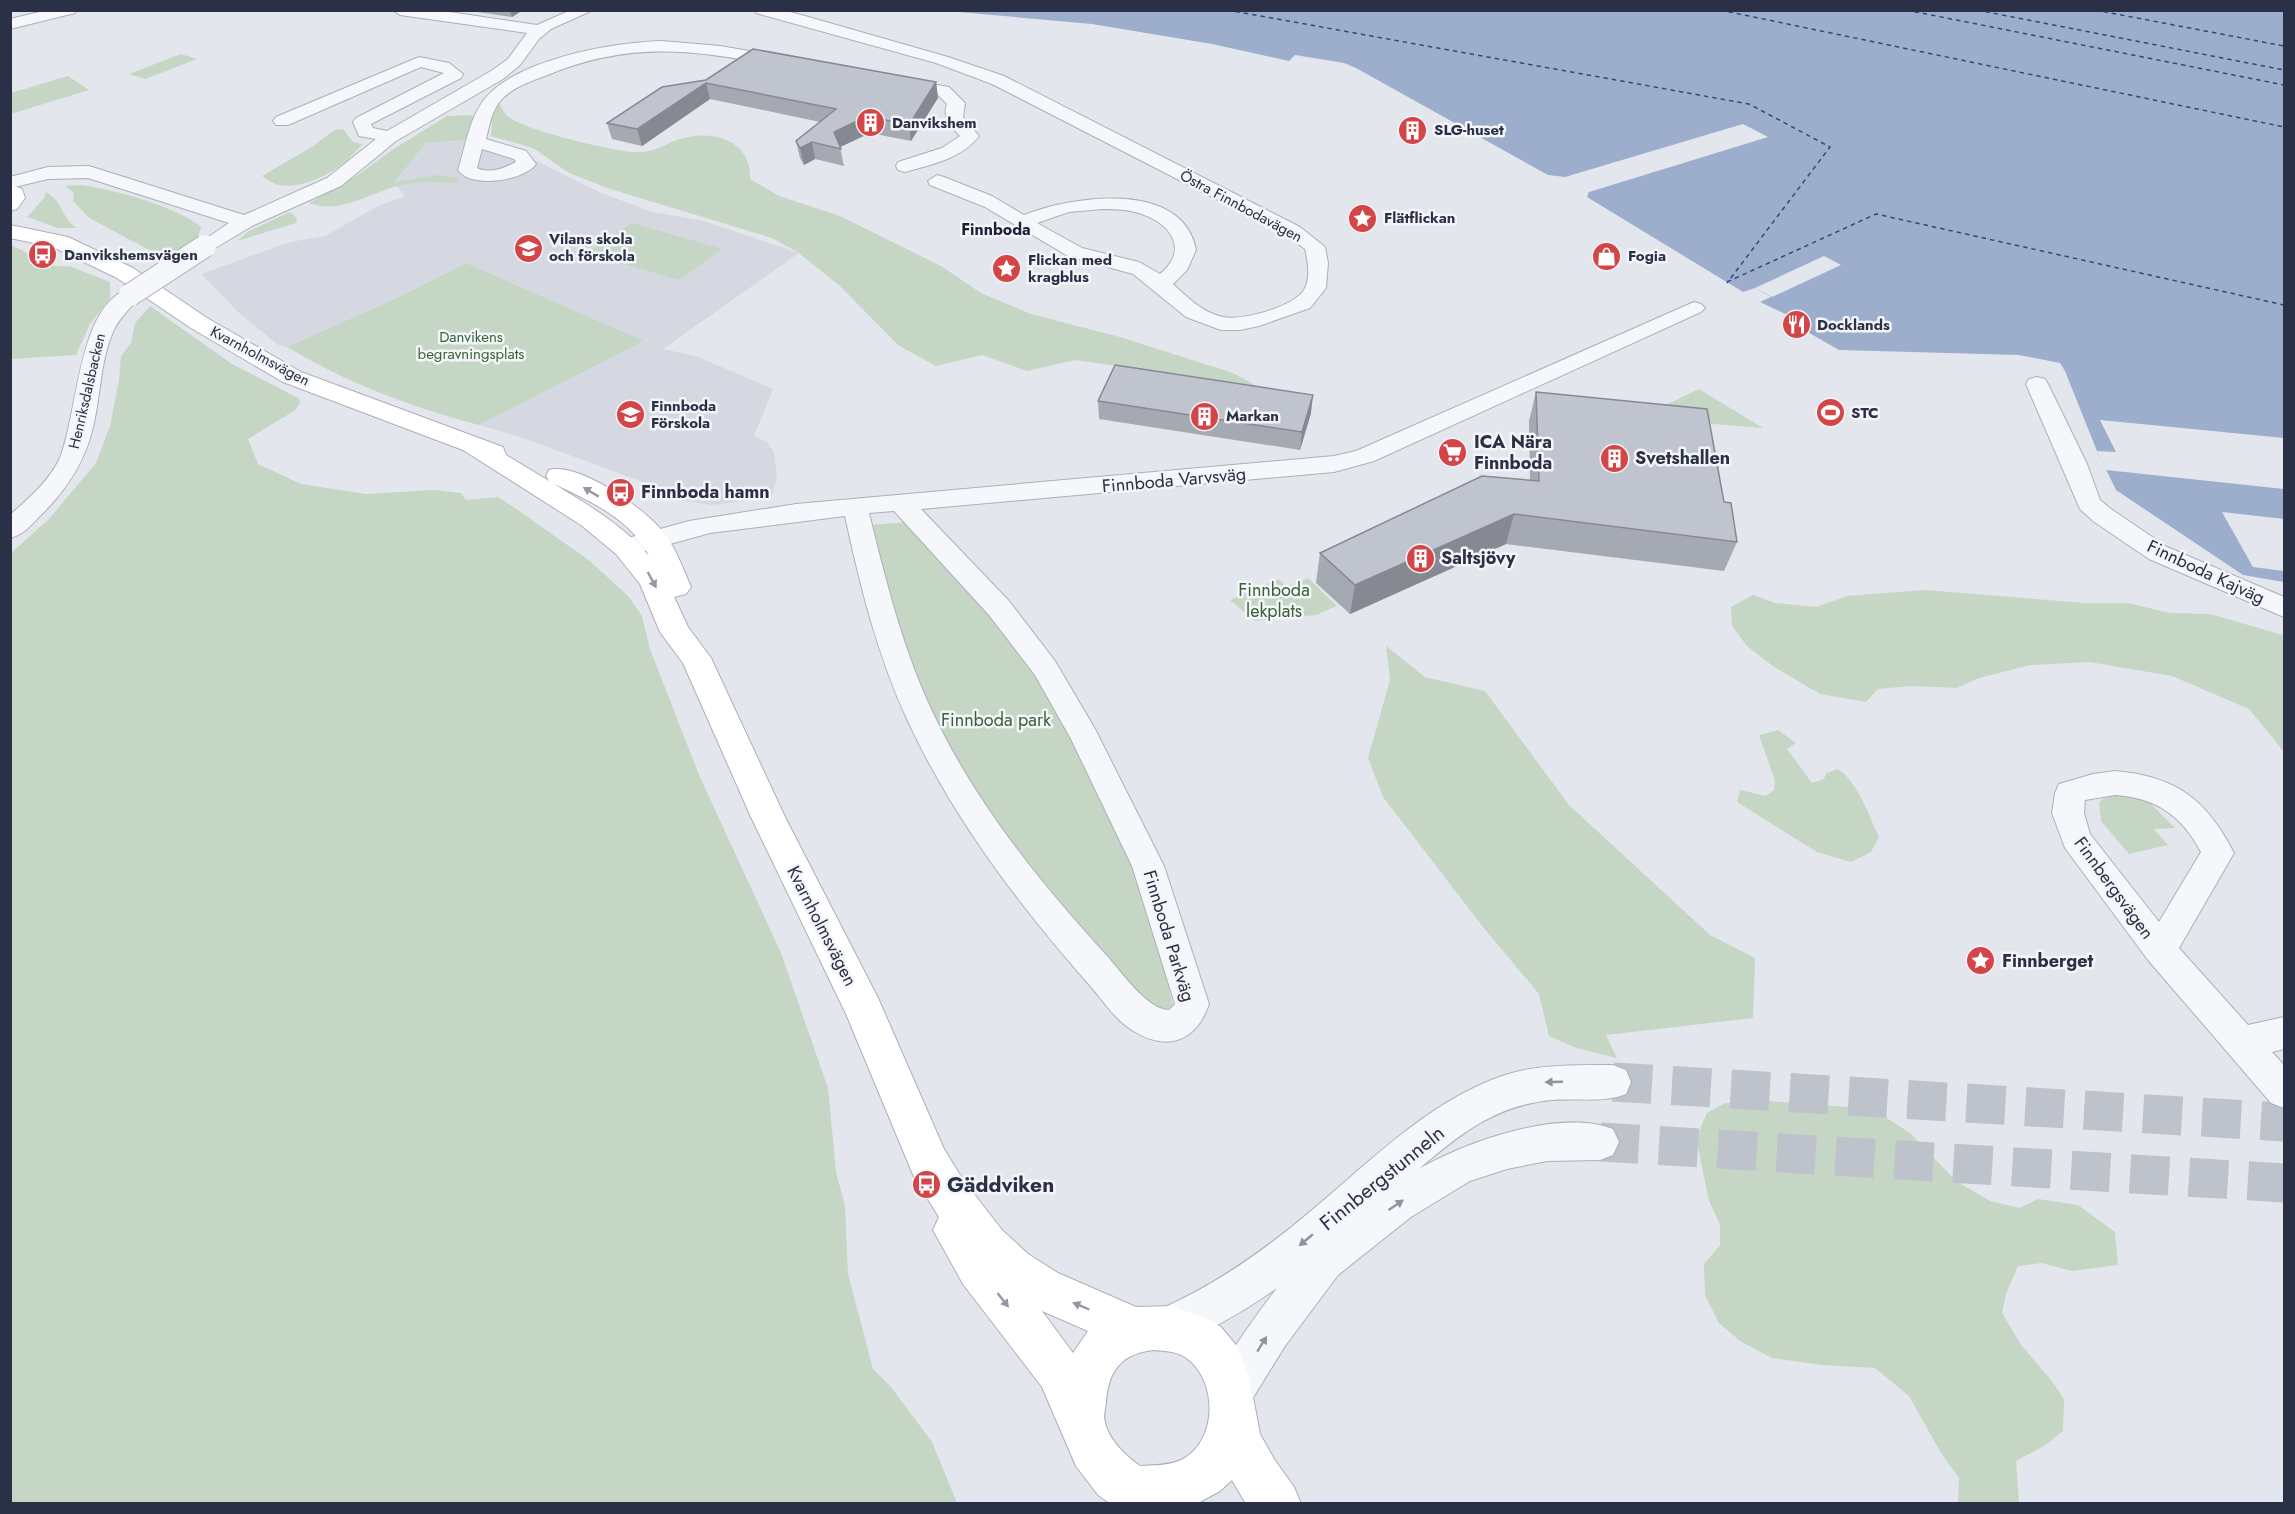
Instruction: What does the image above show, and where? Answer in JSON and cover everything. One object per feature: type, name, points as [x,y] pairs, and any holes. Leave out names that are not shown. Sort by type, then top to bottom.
[{"type":"street","points":[[10,24],[70,10]]},
{"type":"street","points":[[400,10],[426,16],[540,30]]},
{"type":"street","points":[[11,198],[64,181],[89,180],[123,184],[245,222],[334,182],[390,137],[482,84],[514,62],[540,30],[556,20],[586,10]]},
{"type":"street","name":"Östra Finnbodavägen","points":[[761,10],[932,57],[1008,85],[1293,231],[1315,247],[1320,266],[1315,290],[1304,304],[1278,315],[1231,326],[1212,322],[1178,302],[1144,272],[1129,265],[1074,252],[989,201],[937,181]]},
{"type":"street","points":[[477,142],[488,105],[506,87],[571,60],[629,45],[672,44],[796,64]]},
{"type":"street","points":[[282,121],[419,62],[441,65],[452,70],[455,74],[362,122],[365,132],[390,137]]},
{"type":"street","points":[[875,79],[943,91],[956,103],[951,113],[953,119],[970,136],[940,155],[905,166]]},
{"type":"street","points":[[482,84],[506,87]]},
{"type":"street","name":"Kvarnholmsvägen","points":[[11,198],[19,221],[50,234],[60,242]]},
{"type":"street","points":[[1023,222],[1057,208],[1076,205],[1121,205],[1145,209],[1179,228],[1185,238],[1186,248],[1179,269],[1160,285]]},
{"type":"street","name":"Henriksdalsbacken","points":[[10,530],[70,462],[83,423],[93,356],[101,330],[117,305],[245,222]]},
{"type":"street","name":"Kvarnholmsvägen","points":[[10,231],[60,242],[125,273],[200,323],[292,377],[577,483],[628,515],[653,537],[691,628],[696,658]]},
{"type":"street","name":"Finnboda Varvsväg","points":[[626,547],[653,537],[710,524],[855,506],[1203,478],[1334,464],[1365,456],[1694,308]]},
{"type":"street","name":"Finnboda Kajväg","points":[[2037,384],[2075,464],[2089,503],[2102,515],[2158,553],[2284,608]]},
{"type":"street","name":"Kvarnholmsvägen","points":[[473,446],[566,502],[626,547],[653,581],[675,632],[696,658],[768,817],[864,1010],[929,1162],[948,1195],[987,1245],[1012,1270],[1042,1289],[1153,1328],[1196,1337],[1217,1357],[1251,1467],[1277,1503]]},
{"type":"street","name":"Finnboda Parkväg","points":[[855,506],[879,609],[899,667],[921,719],[963,794],[1009,861],[1082,952],[1123,997],[1152,1024],[1162,1027],[1182,1022],[1190,1012],[1192,1004],[1159,897],[1119,802],[1085,737],[1045,668],[999,608],[900,502]]},
{"type":"street","name":"Finnbergsvägen","points":[[2160,950],[2218,853],[2209,832],[2184,806],[2163,791],[2139,785],[2093,784],[2070,793],[2068,813],[2076,839],[2160,950],[2284,1091]]},
{"type":"street","points":[[2243,1042],[2284,1033]]},
{"type":"street","name":"Finnbergstunneln","points":[[1153,1328],[1203,1314],[1267,1273],[1445,1125],[1492,1097],[1546,1082],[1613,1082]]},
{"type":"street","name":"Finnbergstunneln","points":[[1232,1408],[1270,1331],[1324,1262],[1397,1203],[1460,1166],[1507,1151],[1547,1143],[1600,1142]]},
{"type":"street","name":"Kvarnholmsvägen","points":[[948,1195],[954,1229],[980,1271],[1034,1337],[1059,1373],[1082,1420],[1089,1446],[1110,1474],[1154,1497],[1164,1491],[1194,1481],[1219,1458],[1232,1408]]},
{"type":"street","name":"Kvarnholmsvägen","points":[[1082,1420],[1083,1387],[1094,1361],[1102,1350],[1121,1334],[1153,1328]]},
{"type":"shaded area","name":"Vilans skola och förskola","points":[[478,140],[502,144],[599,192],[652,212],[704,221],[799,253],[663,349],[696,356],[773,389],[754,436],[767,442],[774,452],[777,478],[771,498],[711,505],[680,500],[654,486],[520,437],[479,425],[644,341],[466,263],[399,297],[287,347],[278,345],[238,312],[201,274],[290,242],[325,236],[380,205],[405,196],[393,182],[426,143]]},
{"type":"green space","points":[[181,54],[197,59],[145,79],[129,74]]},
{"type":"green space","points":[[68,76],[89,90],[11,114],[11,93]]},
{"type":"green space","points":[[499,103],[508,117],[520,123],[554,135],[616,150],[643,152],[677,140],[703,135],[727,140],[744,154],[749,165],[750,179],[779,196],[840,216],[941,266],[981,293],[1031,314],[1120,337],[1233,373],[1257,386],[1075,360],[1027,371],[982,355],[936,366],[898,345],[841,287],[799,253],[772,238],[610,189],[569,173],[533,148],[491,136],[492,120]]},
{"type":"green space","points":[[472,115],[475,119],[470,140],[426,143],[394,182],[438,175],[460,179],[454,183],[407,184],[334,206],[309,203],[358,175],[392,150],[447,116]]},
{"type":"green space","points":[[343,129],[353,142],[362,144],[346,161],[325,175],[290,186],[272,183],[262,176],[315,145],[334,130]]},
{"type":"green space","points":[[82,185],[110,190],[161,206],[191,220],[201,227],[200,233],[188,246],[168,260],[89,218],[73,201],[74,193],[65,186]]},
{"type":"green space","points":[[46,192],[52,196],[67,219],[77,228],[58,228],[27,217],[44,198]]},
{"type":"green space","points":[[290,212],[297,218],[296,223],[237,241],[249,231]]},
{"type":"green space","points":[[632,223],[722,249],[679,280],[587,253]]},
{"type":"green space","points":[[10,245],[46,263],[69,266],[110,282],[110,298],[90,324],[76,355],[11,359]]},
{"type":"green space","name":"Danvikens begravningsplats","points":[[466,263],[644,341],[479,425],[380,393],[333,372],[287,347],[399,297]]},
{"type":"green space","points":[[150,306],[232,364],[300,399],[294,411],[248,439],[258,464],[301,484],[366,494],[433,490],[461,493],[466,500],[498,497],[590,561],[629,597],[642,616],[650,649],[699,775],[781,953],[828,1088],[836,1172],[845,1206],[848,1274],[873,1369],[891,1387],[932,1442],[957,1503],[11,1503],[11,553],[48,520],[96,463],[110,426],[121,356],[131,343],[135,323]]},
{"type":"green space","points":[[1699,389],[1763,428],[1639,418]]},
{"type":"green space","name":"Finnboda park","points":[[906,522],[979,601],[1014,646],[1060,715],[1101,789],[1135,865],[1156,929],[1173,1006],[1155,1017],[1005,842],[936,731],[900,652],[871,525]]},
{"type":"green space","name":"Finnboda lekplats","points":[[1308,578],[1337,606],[1316,615],[1255,621],[1230,600],[1278,579],[1287,587]]},
{"type":"green space","points":[[1925,590],[2085,603],[2128,603],[2170,613],[2210,614],[2283,635],[2284,752],[2249,709],[2172,676],[2089,662],[2030,665],[1979,678],[1957,688],[1912,686],[1878,689],[1866,702],[1820,694],[1774,667],[1747,646],[1732,626],[1731,607],[1753,595],[1775,603],[1816,607],[1847,596]]},
{"type":"green space","points":[[1386,646],[1425,677],[1485,691],[1569,805],[1710,935],[1755,958],[1753,1018],[1606,1035],[1617,1058],[1576,1048],[1549,1036],[1539,994],[1483,927],[1383,797],[1368,758],[1390,680]]},
{"type":"green space","points":[[1778,730],[1796,743],[1787,749],[1812,783],[1824,779],[1826,773],[1838,769],[1852,783],[1879,837],[1871,852],[1851,862],[1817,852],[1737,802],[1740,790],[1766,796],[1774,790],[1775,781],[1759,735]]},
{"type":"green space","points":[[2111,793],[2145,798],[2175,828],[2154,829],[2168,845],[2129,854],[2101,821],[2099,802]]},
{"type":"green space","points":[[1767,1101],[1848,1107],[1879,1113],[1910,1133],[1956,1181],[1990,1201],[2019,1208],[2038,1199],[2078,1205],[2115,1232],[2118,1265],[2072,1271],[2042,1263],[2018,1266],[2006,1294],[2002,1313],[2021,1345],[2052,1381],[2064,1399],[2063,1431],[2044,1446],[2016,1461],[2019,1503],[1958,1503],[1959,1478],[1941,1453],[1909,1396],[1875,1368],[1822,1365],[1772,1358],[1740,1341],[1719,1323],[1705,1295],[1704,1264],[1720,1245],[1720,1224],[1709,1201],[1696,1138],[1707,1113],[1725,1103]]},
{"type":"water","points":[[948,11],[2284,11],[2284,582],[2243,575],[2116,490],[2060,363],[2019,355],[1839,350],[1804,330],[1802,322],[1760,302],[1771,297],[1755,288],[1743,292],[1587,197],[1589,191],[1565,177],[1548,175],[1344,63],[1295,55],[1289,61],[1212,44],[1092,24]]},
{"type":"pier","points":[[1743,124],[1768,137],[1589,192],[1565,177]]},
{"type":"pier","points":[[1824,256],[1841,265],[1772,297],[1755,288]]},
{"type":"pier","points":[[2100,420],[2284,438],[2284,489],[2106,470],[2097,451],[2116,452]]},
{"type":"pier","points":[[2222,512],[2284,519],[2284,571],[2253,567]]},
{"type":"building","points":[[753,49],[936,82],[909,125],[867,116],[834,132],[841,149],[812,142],[800,148],[796,141],[836,109],[706,83],[637,129],[607,123],[662,87],[706,80]]},
{"type":"building","points":[[1115,365],[1313,395],[1302,432],[1098,401]]},
{"type":"building","points":[[1536,392],[1707,409],[1724,502],[1731,503],[1737,542],[1514,514],[1355,585],[1320,553],[1482,476],[1539,481]]},
{"type":"ferry route","points":[[1227,10],[1749,104],[1830,147],[1728,281]]},
{"type":"ferry route","points":[[1720,10],[2284,127]]},
{"type":"ferry route","points":[[1906,10],[2284,85]]},
{"type":"ferry route","points":[[1977,10],[2284,70]]},
{"type":"ferry route","points":[[2095,10],[2284,46]]},
{"type":"ferry route","points":[[1728,281],[1876,214],[2284,305]]},
{"type":"tunnel","points":[[1613,1082],[2284,1122]]},
{"type":"tunnel","points":[[1600,1142],[2284,1183]]},
{"type":"place","name":"Danvikshem","points":[[871,123]]},
{"type":"place","name":"SLG-huset","points":[[1413,130]]},
{"type":"place","name":"Flätflickan","points":[[1363,218]]},
{"type":"place","name":"Vilans skola och förskola","points":[[528,248]]},
{"type":"place","name":"Danvikshemsvägen","points":[[43,255]]},
{"type":"place","name":"Fogia","points":[[1607,256]]},
{"type":"place","name":"Flickan med kragblus","points":[[1007,269]]},
{"type":"place","name":"Docklands","points":[[1796,325]]},
{"type":"place","name":"STC","points":[[1830,413]]},
{"type":"place","name":"Finnboda Förskola","points":[[630,415]]},
{"type":"place","name":"Markan","points":[[1205,416]]},
{"type":"place","name":"ICA Nära Finnboda","points":[[1453,452]]},
{"type":"place","name":"Svetshallen","points":[[1614,458]]},
{"type":"place","name":"Finnboda hamn","points":[[620,492]]},
{"type":"place","name":"Saltsjövy","points":[[1420,558]]},
{"type":"place","name":"Finnberget","points":[[1981,961]]},
{"type":"place","name":"Gäddviken","points":[[926,1185]]},
{"type":"district","name":"Finnboda","points":[[996,229]]}]
